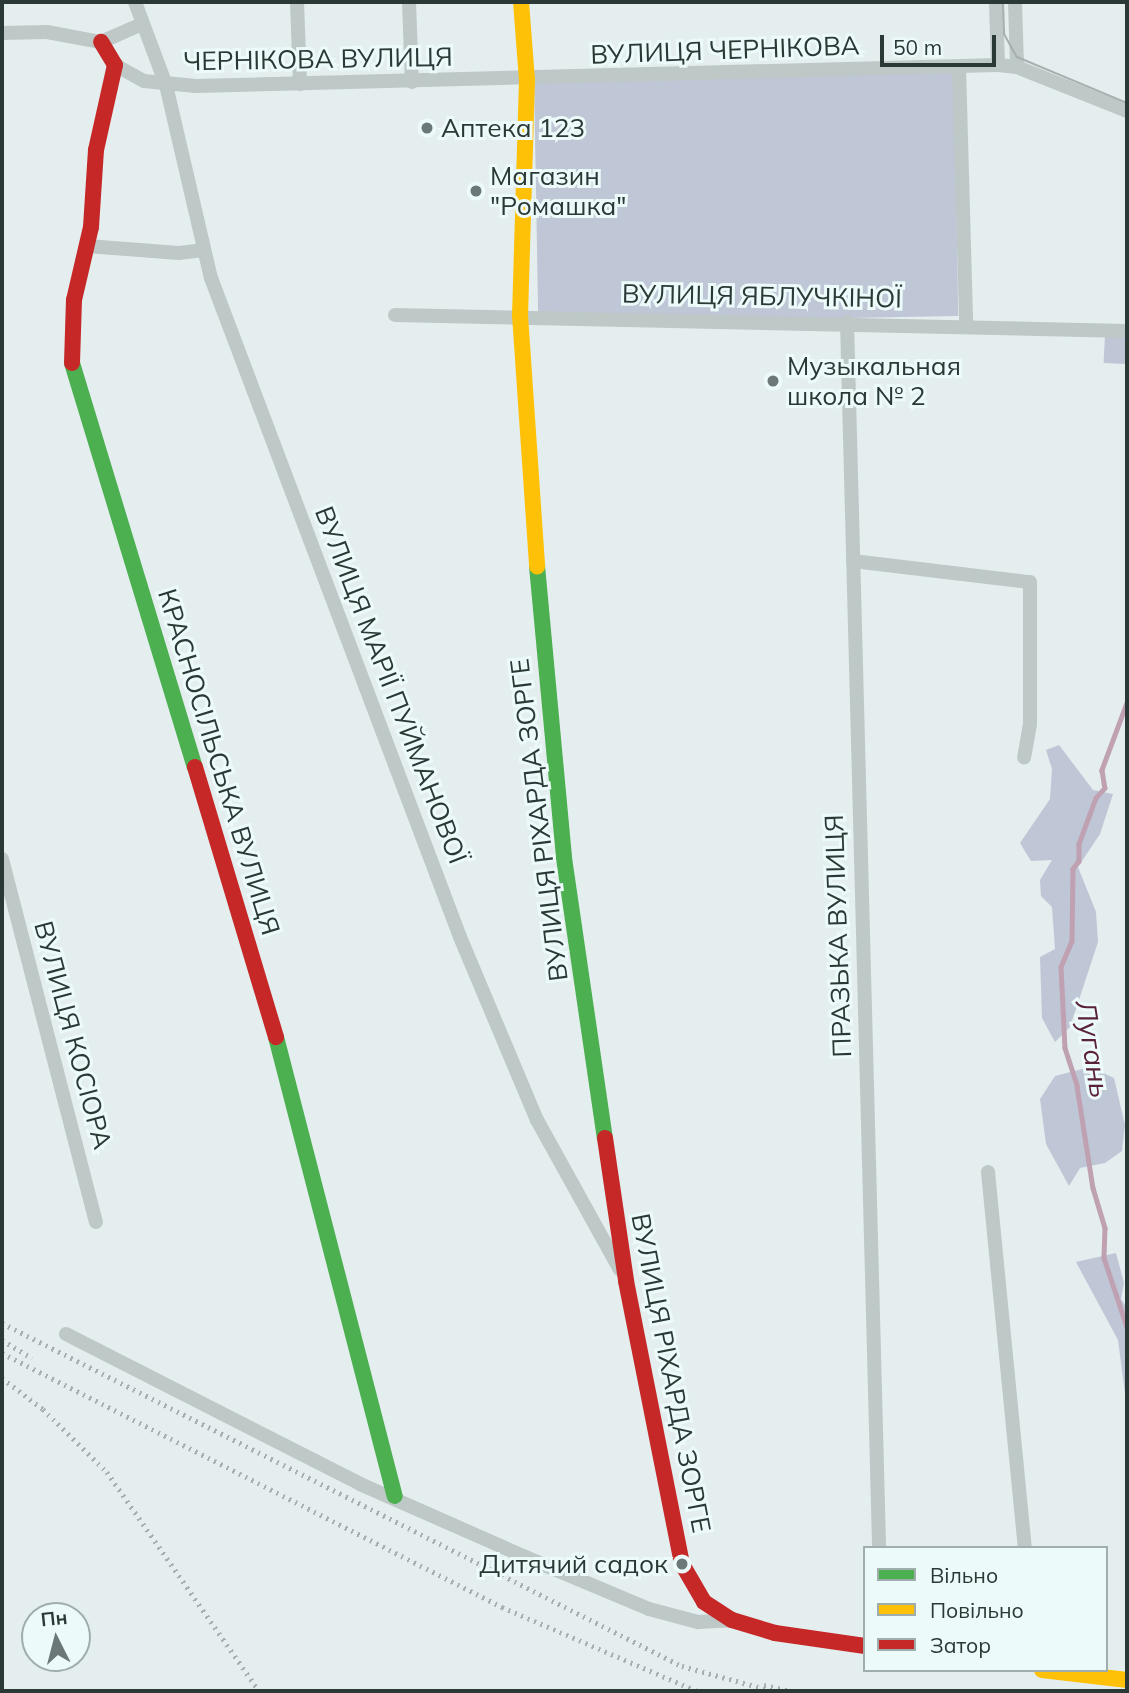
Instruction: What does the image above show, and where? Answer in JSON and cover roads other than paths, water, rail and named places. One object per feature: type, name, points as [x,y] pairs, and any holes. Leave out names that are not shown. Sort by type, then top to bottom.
[{"type":"street","points":[[135,2],[166,85]]},
{"type":"street","points":[[296,2],[300,84]]},
{"type":"street","points":[[409,2],[412,82]]},
{"type":"street","name":"ВУЛИЦЯ РІХАРДА ЗОРГЕ","points":[[521,2],[527,80],[520,315],[546,688],[564,859],[626,1281],[682,1564],[694,1589],[724,1616]]},
{"type":"street","points":[[996,2],[998,65]]},
{"type":"street","points":[[1015,2],[1017,67]]},
{"type":"street","points":[[2,33],[47,32],[101,42],[142,24]]},
{"type":"street","points":[[101,42],[115,65]]},
{"type":"street","name":"ЧЕРНІКОВА ВУЛИЦЯ","points":[[115,65],[127,75],[166,85],[527,80]]},
{"type":"street","name":"КРАСНОСІЛЬСЬКА ВУЛИЦЯ","points":[[115,65],[96,150],[87,246],[70,335],[72,371],[265,995],[396,1496]]},
{"type":"street","name":"ВУЛИЦЯ ЧЕРНІКОВА","points":[[527,80],[998,65],[1017,67],[1127,111]]},
{"type":"street","points":[[959,67],[966,325]]},
{"type":"street","name":"ВУЛИЦЯ МАРІЇ ПУЙМАНОВОЇ","points":[[166,85],[203,250],[510,1059],[537,1120],[626,1281]]},
{"type":"street","points":[[87,246],[179,253],[203,250]]},
{"type":"street","name":"ВУЛИЦЯ ЯБЛУЧКІНОЇ","points":[[395,315],[847,322],[1127,331]]},
{"type":"street","name":"ПРАЗЬКА ВУЛИЦЯ","points":[[847,322],[879,1546]]},
{"type":"street","points":[[853,561],[1030,582],[1031,717],[1024,757]]},
{"type":"street","name":"ВУЛИЦЯ КОСІОРА","points":[[2,859],[96,1222]]},
{"type":"street","points":[[988,1172],[1025,1546]]},
{"type":"street","points":[[66,1334],[360,1483],[396,1496],[649,1609],[698,1622],[724,1616],[775,1633],[863,1646]]},
{"type":"street","points":[[1057,1672],[1127,1681]]},
{"type":"waterway","name":"Лугань","points":[[1127,703],[1102,770],[1105,788],[1096,798],[1079,844],[1079,861],[1073,869],[1072,941],[1061,967],[1065,1048],[1077,1086],[1093,1188],[1105,1228],[1104,1258],[1127,1327]]},
{"type":"tram line","points":[[1003,2],[1004,34],[1017,57],[1127,103]]},
{"type":"railway","points":[[2,1323],[682,1666],[773,1691]]},
{"type":"railway","points":[[2,1340],[32,1358]]},
{"type":"railway","points":[[2,1353],[502,1607],[697,1691]]},
{"type":"railway","points":[[2,1378],[43,1409],[107,1472],[259,1691]]},
{"type":"railway","points":[[764,1685],[791,1691]]},
{"type":"place","name":"Аптека 123","points":[[427,128]]},
{"type":"place","name":"Магазин \"Ромашка\"","points":[[476,191]]},
{"type":"place","name":"Музыкальная школа № 2","points":[[773,381]]},
{"type":"place","name":"Дитячий садок","points":[[682,1564]]}]
